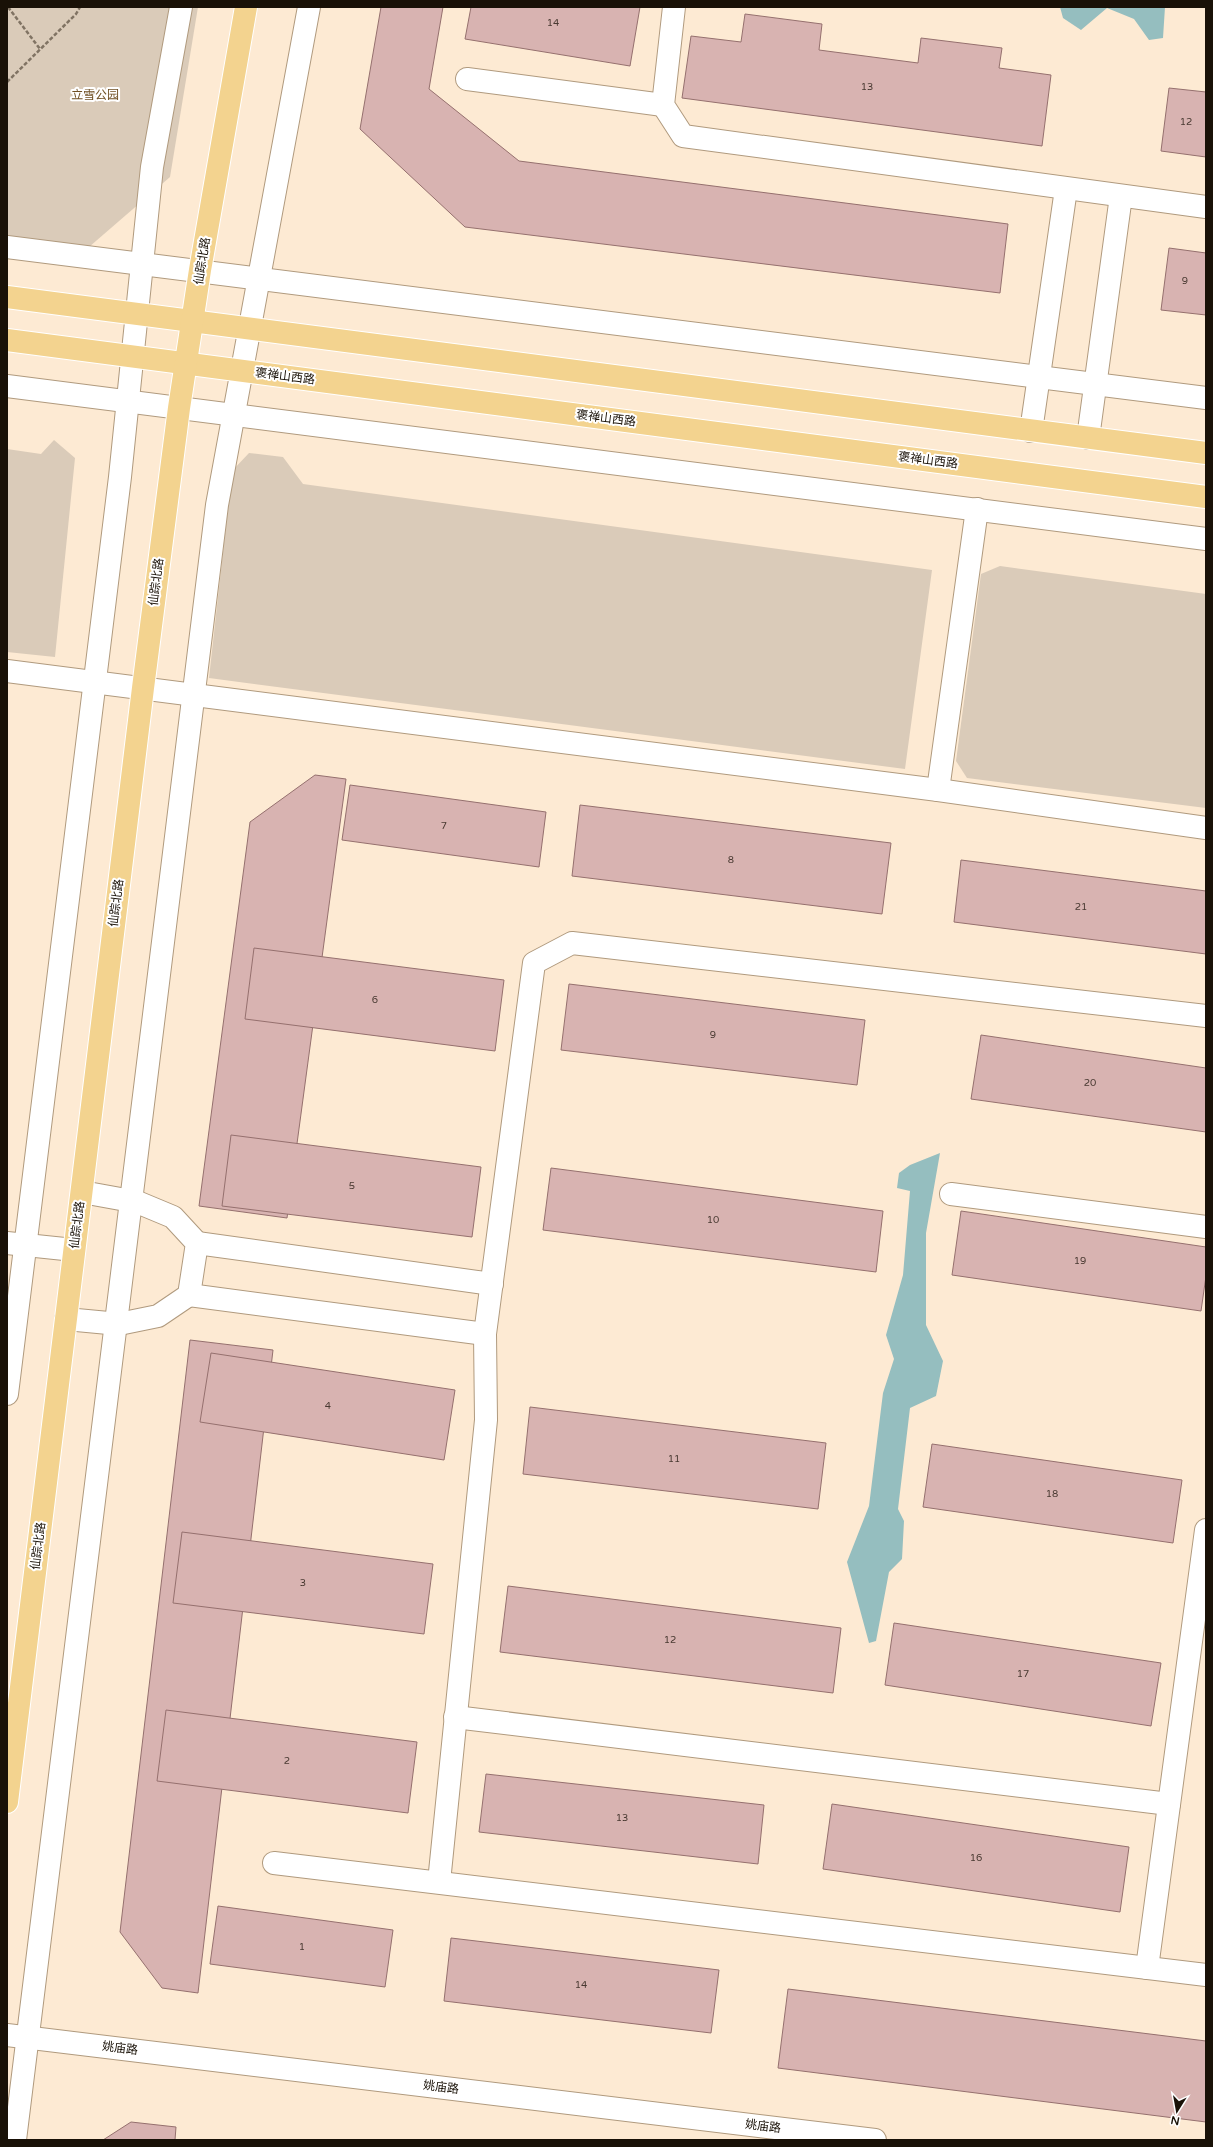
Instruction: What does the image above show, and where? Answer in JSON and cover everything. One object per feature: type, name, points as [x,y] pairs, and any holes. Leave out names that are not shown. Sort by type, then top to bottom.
[{"type":"main road","name":"仙踪北路","points":[[7,1802],[142,688],[179,408],[200,270],[246,7]]},
{"type":"main road","points":[[7,297],[1206,453]]},
{"type":"main road","name":"褒禅山西路","points":[[7,340],[1206,496]]},
{"type":"street","points":[[7,1394],[128,401],[152,166],[181,7]]},
{"type":"street","points":[[15,2140],[17,2036],[116,1324],[217,506],[309,7]]},
{"type":"street","points":[[674,7],[663,105],[683,136],[1206,207]]},
{"type":"street","points":[[467,79],[663,105]]},
{"type":"street","points":[[1031,431],[1066,189]]},
{"type":"street","points":[[1088,438],[1121,196]]},
{"type":"street","points":[[7,247],[200,270],[1206,398]]},
{"type":"street","points":[[7,386],[1206,539]]},
{"type":"street","points":[[938,790],[977,509]]},
{"type":"street","points":[[7,671],[938,790],[1206,828]]},
{"type":"street","points":[[439,1882],[486,1420],[485,1334],[534,963],[572,943],[1206,1016]]},
{"type":"street","points":[[82,1192],[131,1201],[174,1217],[197,1243],[492,1284]]},
{"type":"street","points":[[951,1194],[1206,1226]]},
{"type":"street","points":[[7,1243],[74,1250]]},
{"type":"street","points":[[189,1295],[197,1243]]},
{"type":"street","points":[[66,1319],[116,1324],[158,1316],[189,1295],[485,1334]]},
{"type":"street","points":[[1147,1968],[1206,1530]]},
{"type":"street","points":[[455,1717],[1169,1804]]},
{"type":"street","points":[[274,1863],[1206,1975]]},
{"type":"street","name":"姚庙路","points":[[17,2036],[875,2140]]},
{"type":"path","points":[[8,7],[40,49]]},
{"type":"path","points":[[7,82],[76,14],[80,7]]},
{"type":"green space","name":"立雪公园","points":[[7,7],[198,7],[170,177],[89,247],[7,236]]},
{"type":"green space","points":[[54,440],[75,458],[55,657],[7,652],[7,449],[41,454]]},
{"type":"green space","points":[[249,453],[283,457],[303,484],[932,570],[905,769],[209,678],[232,471]]},
{"type":"green space","points":[[1000,566],[1206,594],[1206,808],[967,778],[956,761],[981,574]]},
{"type":"water","points":[[1060,7],[1165,7],[1163,38],[1149,40],[1134,19],[1107,8],[1081,30],[1063,18]]},
{"type":"water","points":[[940,1153],[926,1233],[926,1325],[943,1361],[936,1396],[910,1408],[898,1509],[904,1521],[902,1559],[889,1572],[876,1641],[869,1643],[847,1562],[869,1506],[883,1393],[894,1359],[886,1335],[903,1275],[910,1191],[897,1188],[899,1173],[910,1165]]},
{"type":"building","points":[[381,7],[443,7],[429,89],[519,161],[1008,224],[1000,293],[465,227],[360,129]]},
{"type":"building","points":[[471,7],[640,7],[630,66],[465,39]]},
{"type":"building","points":[[745,14],[822,24],[819,50],[918,63],[921,38],[1002,48],[999,68],[1051,75],[1042,146],[682,98],[691,36],[741,42]]},
{"type":"building","points":[[1169,88],[1206,92],[1206,157],[1161,151]]},
{"type":"building","points":[[1169,248],[1206,253],[1206,315],[1161,310]]},
{"type":"building","points":[[315,775],[346,779],[287,1218],[199,1206],[250,822]]},
{"type":"building","points":[[350,785],[546,812],[539,867],[342,840]]},
{"type":"building","points":[[580,805],[891,843],[882,914],[572,876]]},
{"type":"building","points":[[961,860],[1206,891],[1206,954],[954,922]]},
{"type":"building","points":[[254,948],[504,980],[495,1051],[245,1019]]},
{"type":"building","points":[[569,984],[865,1020],[857,1085],[561,1050]]},
{"type":"building","points":[[981,1035],[1206,1068],[1206,1132],[971,1099]]},
{"type":"building","points":[[231,1135],[481,1167],[472,1237],[222,1206]]},
{"type":"building","points":[[551,1168],[883,1211],[876,1272],[543,1230]]},
{"type":"building","points":[[961,1211],[1206,1247],[1206,1276],[1201,1311],[952,1275]]},
{"type":"building","points":[[190,1340],[273,1350],[198,1993],[162,1988],[120,1932]]},
{"type":"building","points":[[211,1353],[455,1390],[444,1460],[200,1422]]},
{"type":"building","points":[[530,1407],[826,1443],[818,1509],[523,1474]]},
{"type":"building","points":[[932,1444],[1182,1480],[1173,1543],[923,1507]]},
{"type":"building","points":[[182,1532],[433,1564],[424,1634],[173,1603]]},
{"type":"building","points":[[508,1586],[841,1628],[833,1693],[500,1652]]},
{"type":"building","points":[[894,1623],[1161,1663],[1151,1726],[885,1685]]},
{"type":"building","points":[[166,1710],[417,1742],[408,1813],[157,1781]]},
{"type":"building","points":[[486,1774],[764,1805],[758,1864],[479,1832]]},
{"type":"building","points":[[832,1804],[1129,1847],[1120,1912],[823,1869]]},
{"type":"building","points":[[218,1906],[393,1930],[385,1987],[210,1964]]},
{"type":"building","points":[[451,1938],[719,1970],[711,2033],[444,2001]]},
{"type":"building","points":[[788,1989],[1206,2041],[1206,2122],[778,2068]]},
{"type":"building","points":[[131,2122],[176,2127],[175,2140],[103,2140]]}]
